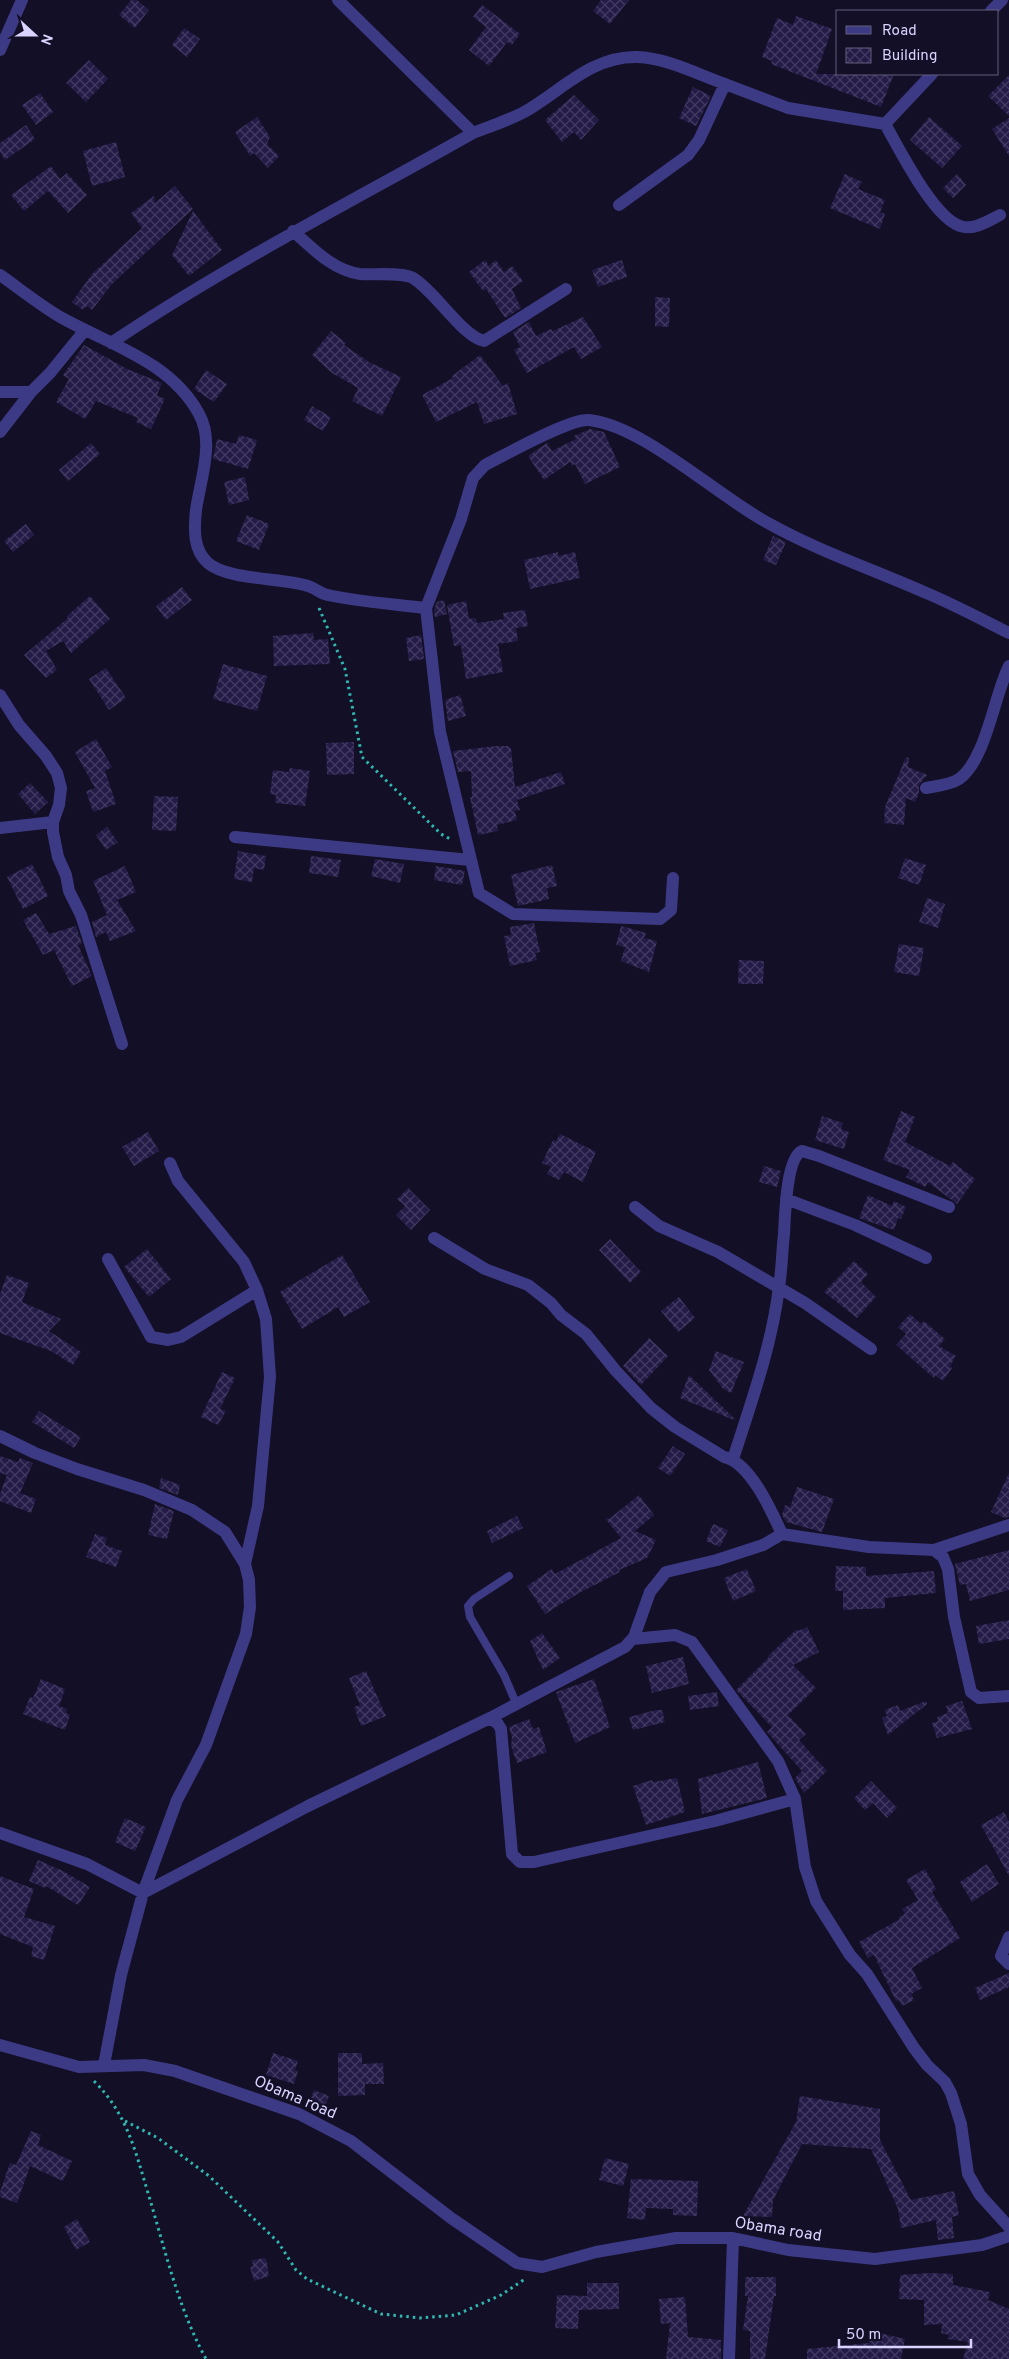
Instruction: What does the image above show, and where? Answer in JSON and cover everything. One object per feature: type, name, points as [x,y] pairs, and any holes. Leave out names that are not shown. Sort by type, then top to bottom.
[{"type":"street","points":[[0,50],[22,0]]},
{"type":"street","points":[[338,0],[473,133]]},
{"type":"street","points":[[993,10],[1002,0]]},
{"type":"street","points":[[111,343],[178,300],[294,231],[473,133],[526,111],[577,76],[605,62],[638,57],[662,61],[788,108],[885,124]]},
{"type":"street","points":[[885,124],[931,75]]},
{"type":"street","points":[[619,205],[688,155],[699,140],[724,84]]},
{"type":"street","points":[[885,124],[926,194],[943,216],[960,227],[974,227],[1000,215]]},
{"type":"street","points":[[294,231],[319,254],[343,269],[358,274],[412,277],[435,296],[472,336],[484,342],[566,289]]},
{"type":"street","points":[[0,275],[60,317],[155,366],[173,378],[200,415],[205,435],[204,470],[194,532],[197,546],[209,564],[224,570],[266,580],[307,585],[326,595],[426,608]]},
{"type":"street","points":[[0,432],[31,392],[46,378],[85,330]]},
{"type":"street","points":[[0,392],[31,392]]},
{"type":"street","points":[[673,878],[672,910],[660,920],[513,914],[479,893],[466,846],[440,732],[426,608],[461,519],[476,473],[485,465],[559,428],[586,420],[606,423],[644,441],[767,523],[804,541],[933,596],[1009,633]]},
{"type":"street","points":[[926,788],[960,779],[971,766],[985,737],[1000,684],[1009,666]]},
{"type":"street","points":[[0,695],[19,725],[46,756],[57,773],[61,788],[59,805],[53,822],[58,857],[66,875],[70,891],[81,914],[122,1044]]},
{"type":"street","points":[[0,828],[53,822]]},
{"type":"street","points":[[235,837],[470,860]]},
{"type":"street","points":[[733,1459],[753,1398],[779,1288],[786,1199],[791,1166],[797,1154],[802,1151],[949,1208]]},
{"type":"street","points":[[170,1163],[178,1181],[189,1196],[235,1248],[251,1274],[266,1318],[270,1377],[258,1506],[245,1564]]},
{"type":"street","points":[[786,1199],[855,1225],[926,1258]]},
{"type":"street","points":[[635,1207],[659,1226],[718,1252],[779,1288],[871,1349]]},
{"type":"street","points":[[434,1238],[485,1269],[528,1285],[551,1303],[561,1315],[586,1334],[616,1372],[651,1408],[675,1427],[724,1457],[733,1459],[752,1480],[770,1508],[782,1534]]},
{"type":"street","points":[[108,1259],[151,1337],[168,1340],[182,1337],[257,1290]]},
{"type":"street","points":[[0,1436],[77,1469],[144,1490],[186,1506],[224,1532],[245,1564],[249,1580],[250,1607],[246,1634],[206,1745],[177,1800],[143,1893],[121,1975],[104,2065]]},
{"type":"street","points":[[143,1893],[308,1806],[490,1718],[625,1647],[633,1639],[650,1592],[666,1572],[717,1560],[763,1545],[782,1534],[869,1547],[934,1550],[1009,1525]]},
{"type":"street","points":[[934,1550],[943,1557],[948,1569],[954,1617],[971,1692],[978,1698],[1009,1696]]},
{"type":"street","points":[[633,1639],[675,1634],[692,1642],[778,1761],[795,1799],[805,1866],[816,1900],[850,1954],[867,1974],[914,2048],[948,2088],[961,2124],[968,2174],[984,2200],[1009,2227]]},
{"type":"street","points":[[490,1718],[501,1729],[512,1854],[520,1862],[534,1862],[715,1821],[795,1799]]},
{"type":"street","points":[[0,1833],[87,1864],[143,1893]]},
{"type":"street","points":[[1009,1937],[1001,1956],[1009,1964]]},
{"type":"street","name":"Obama road","points":[[0,2046],[79,2067],[144,2065],[175,2071],[299,2114],[359,2146],[451,2218],[517,2263],[542,2267],[596,2252],[676,2238],[733,2238],[788,2250],[875,2260],[982,2245],[1009,2236]]},
{"type":"street","points":[[729,2359],[733,2238]]},
{"type":"lane","points":[[509,1576],[474,1598],[468,1606],[470,1617],[504,1675],[516,1703]]},
{"type":"path","points":[[307,585],[345,669],[361,753],[364,760],[441,834],[466,846]]},
{"type":"path","points":[[79,2067],[106,2093],[125,2121],[181,2305],[196,2342],[206,2359]]},
{"type":"path","points":[[125,2121],[158,2138],[210,2176],[278,2242],[296,2270],[307,2279],[381,2314],[420,2318],[456,2315],[501,2295],[542,2267]]},
{"type":"building","points":[[131,0],[137,0],[149,10],[135,28],[119,15]]},
{"type":"building","points":[[601,0],[629,0],[610,24],[593,11]]},
{"type":"building","points":[[482,5],[520,34],[512,45],[507,42],[489,66],[469,50],[486,27],[473,17]]},
{"type":"building","points":[[796,16],[832,29],[816,74],[894,75],[881,107],[771,64],[772,61],[762,57],[777,18],[793,25]]},
{"type":"building","points":[[184,28],[200,39],[187,57],[172,45]]},
{"type":"building","points":[[89,60],[108,79],[86,102],[66,83]]},
{"type":"building","points":[[1009,75],[1009,116],[988,96]]},
{"type":"building","points":[[693,87],[711,96],[696,126],[679,118]]},
{"type":"building","points":[[40,93],[53,112],[36,125],[22,105]]},
{"type":"building","points":[[574,95],[599,120],[581,140],[574,132],[562,142],[545,120]]},
{"type":"building","points":[[257,117],[270,137],[267,144],[279,156],[268,168],[254,153],[250,156],[235,132]]},
{"type":"building","points":[[929,117],[962,146],[942,168],[910,140]]},
{"type":"building","points":[[1009,118],[1009,156],[992,129]]},
{"type":"building","points":[[26,125],[35,139],[5,160],[0,152],[0,143]]},
{"type":"building","points":[[116,142],[125,177],[92,186],[83,151]]},
{"type":"building","points":[[51,166],[60,179],[67,173],[87,195],[68,213],[48,191],[24,211],[11,195]]},
{"type":"building","points":[[845,174],[862,182],[858,189],[885,200],[880,212],[885,214],[880,229],[830,208]]},
{"type":"building","points":[[957,174],[966,185],[953,198],[943,188]]},
{"type":"building","points":[[175,186],[193,209],[112,284],[92,310],[87,306],[83,310],[72,302],[92,274],[142,228],[131,213],[154,196],[155,203]]},
{"type":"building","points":[[193,211],[222,250],[189,276],[172,255]]},
{"type":"building","points":[[485,260],[489,266],[496,260],[504,272],[512,266],[523,281],[512,289],[521,308],[505,318],[486,289],[483,291],[469,272]]},
{"type":"building","points":[[622,260],[627,277],[598,287],[592,270]]},
{"type":"building","points":[[655,297],[670,298],[669,327],[655,326]]},
{"type":"building","points":[[583,317],[602,347],[581,359],[574,347],[527,373],[514,350],[520,347],[513,332],[529,322],[536,336],[551,329],[553,331]]},
{"type":"building","points":[[331,331],[346,343],[344,345],[369,362],[401,377],[382,416],[352,401],[358,388],[332,373],[312,355]]},
{"type":"building","points":[[84,345],[127,369],[162,383],[157,395],[165,399],[151,429],[136,422],[138,418],[96,401],[85,419],[56,402],[69,379],[63,375]]},
{"type":"building","points":[[480,355],[503,386],[508,383],[517,414],[484,424],[477,402],[436,422],[422,395],[453,378],[452,376]]},
{"type":"building","points":[[206,370],[227,384],[214,402],[194,389]]},
{"type":"building","points":[[312,406],[331,417],[323,431],[304,420]]},
{"type":"building","points":[[590,429],[604,432],[620,467],[585,484],[575,464],[572,466],[570,462],[544,480],[528,456],[547,443],[552,451],[576,439],[574,436]]},
{"type":"building","points":[[239,435],[257,440],[248,469],[213,459],[217,439],[236,444]]},
{"type":"building","points":[[91,443],[100,454],[68,481],[59,470]]},
{"type":"building","points":[[245,477],[249,500],[229,505],[224,482]]},
{"type":"building","points":[[247,515],[269,524],[259,550],[236,541]]},
{"type":"building","points":[[26,524],[34,535],[13,552],[4,541]]},
{"type":"building","points":[[773,536],[786,542],[776,565],[763,560]]},
{"type":"building","points":[[558,552],[559,556],[575,552],[580,578],[530,589],[524,560]]},
{"type":"building","points":[[182,587],[192,600],[166,620],[156,606]]},
{"type":"building","points":[[90,596],[110,619],[71,653],[63,641],[46,651],[57,670],[46,678],[24,655],[68,618],[67,616]]},
{"type":"building","points":[[444,600],[447,614],[435,617],[434,609],[437,602]]},
{"type":"building","points":[[466,601],[469,619],[476,618],[477,623],[504,619],[503,613],[525,610],[528,626],[516,628],[518,641],[498,644],[503,672],[466,679],[461,645],[454,646],[447,605]]},
{"type":"building","points":[[313,633],[314,640],[328,639],[330,664],[274,666],[273,636]]},
{"type":"building","points":[[421,635],[424,659],[409,661],[406,638]]},
{"type":"building","points":[[223,664],[267,676],[257,711],[213,699]]},
{"type":"building","points":[[106,668],[126,698],[109,710],[89,679]]},
{"type":"building","points":[[460,695],[466,716],[448,721],[445,700]]},
{"type":"building","points":[[96,739],[112,767],[105,771],[116,804],[93,812],[86,791],[95,788],[75,752]]},
{"type":"building","points":[[354,742],[354,774],[327,775],[326,743]]},
{"type":"building","points":[[509,746],[511,749],[515,787],[561,772],[565,784],[517,800],[520,810],[515,811],[517,820],[497,825],[498,831],[478,835],[470,797],[472,797],[471,771],[458,772],[453,751]]},
{"type":"building","points":[[906,757],[909,758],[908,767],[927,775],[919,785],[919,793],[915,802],[906,798],[904,825],[884,823],[885,807]]},
{"type":"building","points":[[290,768],[310,771],[305,806],[275,803],[276,795],[270,794],[273,770],[289,772]]},
{"type":"building","points":[[30,783],[48,802],[35,814],[18,794]]},
{"type":"building","points":[[154,796],[178,797],[176,831],[152,830]]},
{"type":"building","points":[[107,827],[118,842],[106,850],[96,835]]},
{"type":"building","points":[[238,851],[266,856],[264,870],[254,868],[252,882],[234,879]]},
{"type":"building","points":[[311,856],[341,860],[338,877],[309,873]]},
{"type":"building","points":[[905,858],[926,865],[919,885],[898,878]]},
{"type":"building","points":[[375,859],[404,864],[400,883],[371,876]]},
{"type":"building","points":[[32,864],[48,896],[23,909],[7,877]]},
{"type":"building","points":[[552,865],[557,886],[547,888],[549,899],[518,906],[511,875]]},
{"type":"building","points":[[125,866],[136,892],[117,900],[136,931],[110,941],[106,932],[96,937],[92,922],[107,915],[93,881]]},
{"type":"building","points":[[436,866],[465,871],[462,885],[434,880]]},
{"type":"building","points":[[927,898],[945,904],[938,928],[919,922]]},
{"type":"building","points":[[36,913],[49,934],[76,926],[82,944],[78,945],[92,976],[72,986],[54,950],[43,955],[23,920]]},
{"type":"building","points":[[534,923],[540,952],[535,953],[537,960],[510,966],[504,936],[511,935],[510,927]]},
{"type":"building","points":[[621,926],[646,933],[644,938],[657,941],[649,972],[621,961],[625,947],[616,945]]},
{"type":"building","points":[[899,944],[924,948],[919,976],[894,972]]},
{"type":"building","points":[[739,960],[764,961],[763,984],[738,984]]},
{"type":"building","points":[[901,1111],[915,1117],[905,1142],[950,1166],[953,1162],[975,1179],[957,1204],[928,1182],[925,1187],[906,1177],[910,1170],[883,1160]]},
{"type":"building","points":[[822,1116],[843,1123],[841,1129],[849,1132],[844,1149],[815,1140]]},
{"type":"building","points":[[148,1132],[159,1151],[134,1166],[122,1147]]},
{"type":"building","points":[[560,1134],[596,1152],[583,1182],[564,1172],[559,1180],[547,1174],[551,1167],[542,1163],[553,1140],[556,1141]]},
{"type":"building","points":[[764,1166],[781,1171],[777,1187],[759,1182]]},
{"type":"building","points":[[408,1188],[430,1210],[411,1230],[396,1215],[405,1206],[397,1199]]},
{"type":"building","points":[[868,1195],[892,1206],[894,1201],[906,1207],[901,1219],[898,1218],[894,1230],[859,1218]]},
{"type":"building","points":[[610,1239],[641,1272],[630,1283],[599,1250]]},
{"type":"building","points":[[147,1249],[171,1279],[149,1297],[124,1267]]},
{"type":"building","points":[[342,1255],[370,1302],[344,1317],[338,1307],[302,1329],[280,1292]]},
{"type":"building","points":[[854,1261],[868,1274],[861,1282],[876,1297],[857,1318],[824,1292]]},
{"type":"building","points":[[7,1275],[29,1283],[22,1302],[61,1319],[49,1331],[81,1352],[73,1365],[51,1351],[0,1333],[0,1294]]},
{"type":"building","points":[[679,1297],[695,1318],[678,1332],[661,1311]]},
{"type":"building","points":[[910,1314],[921,1324],[924,1321],[945,1339],[939,1346],[956,1356],[950,1366],[952,1368],[943,1381],[935,1375],[934,1378],[896,1345],[906,1334],[898,1327]]},
{"type":"building","points":[[649,1338],[668,1356],[641,1385],[623,1366]]},
{"type":"building","points":[[716,1351],[744,1362],[731,1393],[723,1389],[709,1370]]},
{"type":"building","points":[[222,1372],[235,1378],[220,1409],[226,1411],[218,1425],[201,1417]]},
{"type":"building","points":[[689,1375],[735,1419],[680,1398]]},
{"type":"building","points":[[39,1411],[81,1437],[74,1448],[32,1422]]},
{"type":"building","points":[[673,1446],[685,1454],[670,1476],[658,1468]]},
{"type":"building","points":[[0,1456],[18,1462],[20,1458],[33,1463],[20,1493],[36,1499],[31,1513],[0,1501],[0,1494],[7,1475],[0,1473]]},
{"type":"building","points":[[1009,1473],[1009,1517],[1005,1518],[991,1512]]},
{"type":"building","points":[[161,1478],[180,1485],[178,1495],[159,1488]]},
{"type":"building","points":[[797,1487],[834,1499],[822,1532],[786,1522],[782,1515],[785,1505],[790,1507]]},
{"type":"building","points":[[639,1495],[654,1515],[635,1531],[656,1540],[647,1558],[619,1570],[620,1572],[579,1593],[545,1614],[527,1586],[552,1569],[555,1574],[621,1538],[605,1518],[609,1519]]},
{"type":"building","points":[[155,1504],[174,1511],[167,1539],[148,1535]]},
{"type":"building","points":[[517,1516],[523,1528],[492,1543],[487,1531]]},
{"type":"building","points":[[713,1524],[728,1530],[720,1547],[706,1541]]},
{"type":"building","points":[[95,1534],[107,1538],[105,1545],[122,1551],[116,1567],[86,1557]]},
{"type":"building","points":[[1009,1550],[1009,1590],[970,1601],[966,1584],[960,1585],[955,1564]]},
{"type":"building","points":[[836,1566],[866,1567],[866,1576],[934,1571],[936,1593],[885,1598],[885,1608],[843,1610],[843,1591],[835,1591]]},
{"type":"building","points":[[747,1569],[756,1591],[733,1601],[724,1578]]},
{"type":"building","points":[[1009,1620],[1009,1639],[979,1644],[976,1626]]},
{"type":"building","points":[[807,1627],[819,1652],[793,1665],[816,1688],[788,1715],[806,1734],[799,1740],[827,1771],[804,1793],[795,1778],[802,1771],[767,1732],[772,1727],[736,1690],[797,1629],[798,1631]]},
{"type":"building","points":[[542,1633],[560,1658],[543,1670],[530,1641]]},
{"type":"building","points":[[683,1657],[689,1684],[652,1693],[646,1666]]},
{"type":"building","points":[[366,1671],[386,1716],[361,1726],[354,1707],[360,1705],[349,1678]]},
{"type":"building","points":[[41,1679],[65,1689],[59,1706],[67,1709],[66,1713],[70,1715],[65,1730],[23,1714],[30,1697],[33,1698]]},
{"type":"building","points":[[594,1679],[610,1727],[575,1743],[556,1692]]},
{"type":"building","points":[[717,1692],[719,1706],[690,1710],[688,1696]]},
{"type":"building","points":[[926,1701],[927,1704],[888,1735],[882,1718],[887,1716],[885,1710],[898,1705],[900,1711]]},
{"type":"building","points":[[962,1701],[972,1729],[937,1738],[932,1723],[938,1721],[937,1717],[948,1713],[946,1706]]},
{"type":"building","points":[[662,1710],[665,1722],[633,1730],[629,1717]]},
{"type":"building","points":[[529,1719],[533,1729],[539,1727],[547,1752],[517,1763],[511,1746],[512,1737],[509,1727]]},
{"type":"building","points":[[758,1762],[767,1798],[702,1814],[698,1779]]},
{"type":"building","points":[[677,1778],[685,1812],[646,1825],[633,1786],[652,1780],[653,1782]]},
{"type":"building","points":[[871,1781],[897,1808],[887,1818],[873,1803],[865,1810],[854,1798]]},
{"type":"building","points":[[1004,1812],[1009,1822],[1009,1876],[981,1825]]},
{"type":"building","points":[[125,1818],[146,1827],[135,1851],[115,1842]]},
{"type":"building","points":[[38,1860],[63,1871],[90,1887],[78,1905],[46,1886],[45,1888],[29,1881]]},
{"type":"building","points":[[987,1864],[999,1884],[972,1902],[960,1882]]},
{"type":"building","points":[[925,1869],[936,1889],[932,1892],[960,1938],[912,1968],[922,1988],[911,1994],[914,2000],[902,2006],[899,2000],[896,2001],[874,1955],[868,1958],[859,1942],[900,1919],[899,1917],[905,1914],[902,1909],[918,1900],[906,1880]]},
{"type":"building","points":[[0,1876],[34,1889],[24,1917],[55,1926],[44,1960],[31,1956],[33,1947],[0,1934]]},
{"type":"building","points":[[1009,1973],[1009,1987],[980,2000],[975,1988]]},
{"type":"building","points":[[273,2053],[298,2061],[295,2070],[298,2071],[294,2084],[266,2075]]},
{"type":"building","points":[[338,2053],[362,2053],[362,2064],[383,2063],[384,2084],[365,2084],[365,2095],[338,2096]]},
{"type":"building","points":[[314,2090],[329,2096],[324,2109],[309,2103]]},
{"type":"building","points":[[800,2096],[880,2109],[880,2140],[911,2200],[954,2191],[959,2215],[952,2217],[954,2238],[938,2240],[936,2220],[901,2228],[898,2209],[871,2149],[802,2144],[773,2200],[772,2217],[743,2216],[796,2122]]},
{"type":"building","points":[[31,2131],[41,2135],[38,2145],[72,2161],[63,2181],[30,2166],[17,2203],[0,2197],[0,2192],[10,2163],[16,2165]]},
{"type":"building","points":[[605,2158],[629,2164],[623,2186],[599,2180]]},
{"type":"building","points":[[631,2179],[698,2181],[697,2216],[673,2215],[673,2209],[646,2208],[645,2220],[627,2218]]},
{"type":"building","points":[[77,2219],[90,2242],[76,2250],[64,2227]]},
{"type":"building","points":[[266,2258],[269,2276],[254,2281],[250,2267],[253,2266],[252,2260]]},
{"type":"building","points":[[953,2274],[953,2285],[990,2292],[988,2300],[1009,2309],[1009,2359],[963,2359],[968,2342],[948,2339],[949,2335],[941,2333],[942,2324],[924,2325],[924,2300],[899,2299],[900,2275]]},
{"type":"building","points":[[745,2277],[776,2277],[776,2296],[774,2296],[765,2359],[750,2359],[750,2331],[743,2330],[748,2296],[745,2296]]},
{"type":"building","points":[[587,2283],[619,2283],[619,2309],[579,2310],[578,2329],[555,2328],[557,2295],[587,2296]]},
{"type":"building","points":[[685,2297],[688,2337],[721,2340],[721,2359],[666,2359],[670,2323],[661,2324],[659,2299]]},
{"type":"building","points":[[871,2331],[905,2339],[901,2359],[807,2359],[807,2349],[869,2343]]}]
